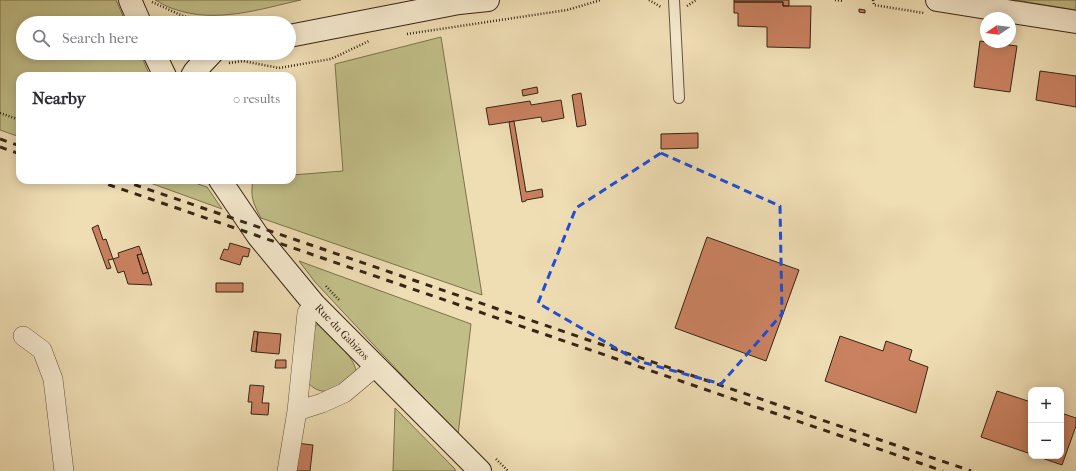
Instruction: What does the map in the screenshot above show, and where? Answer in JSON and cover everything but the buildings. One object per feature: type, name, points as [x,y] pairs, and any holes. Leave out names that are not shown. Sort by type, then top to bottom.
[{"type":"street","points":[[130,0],[137,16]]},
{"type":"street","points":[[296,35],[459,3],[488,0]]},
{"type":"street","points":[[937,0],[1076,22]]},
{"type":"street","points":[[157,60],[163,72]]},
{"type":"street","points":[[194,72],[195,70],[216,60]]},
{"type":"street","name":"Rue du Gabizos","points":[[223,184],[258,236],[314,304],[480,471]]},
{"type":"street","points":[[287,471],[297,411],[307,313],[314,304]]},
{"type":"street","points":[[23,336],[42,350],[53,379],[64,471]]},
{"type":"street","points":[[297,411],[322,403],[344,393],[375,367]]},
{"type":"lane","points":[[674,0],[679,98]]},
{"type":"path","points":[[150,0],[183,16]]},
{"type":"path","points":[[405,34],[567,10],[601,0]]},
{"type":"path","points":[[835,0],[842,1]]},
{"type":"path","points":[[243,60],[279,68],[332,59],[374,39]]},
{"type":"path","points":[[0,113],[16,119]]},
{"type":"highlighted area","points":[[661,153],[780,206],[782,314],[721,384],[638,361],[538,303],[576,208]]},
{"type":"shaded area","points":[[0,0],[116,0],[123,16],[16,16],[16,60],[143,60],[148,72],[16,72],[16,136],[0,130]]},
{"type":"shaded area","points":[[155,0],[301,0],[238,14],[206,15],[174,9]]},
{"type":"shaded area","points":[[1015,0],[1076,0],[1076,10]]},
{"type":"shaded area","points":[[441,37],[482,295],[261,218],[252,196],[253,184],[296,184],[296,175],[343,171],[335,64]]},
{"type":"shaded area","points":[[153,184],[198,184],[207,187],[222,209]]},
{"type":"shaded area","points":[[299,261],[471,324],[458,435],[315,282]]},
{"type":"shaded area","points":[[315,325],[320,325],[347,353],[356,371],[339,386],[328,391],[321,391],[308,383]]},
{"type":"shaded area","points":[[395,408],[454,468],[456,471],[393,471]]},
{"type":"railway","points":[[0,139],[16,145]]},
{"type":"railway","points":[[0,147],[16,153]]},
{"type":"railway","points":[[107,184],[943,471]]},
{"type":"railway","points":[[133,184],[971,471]]}]
